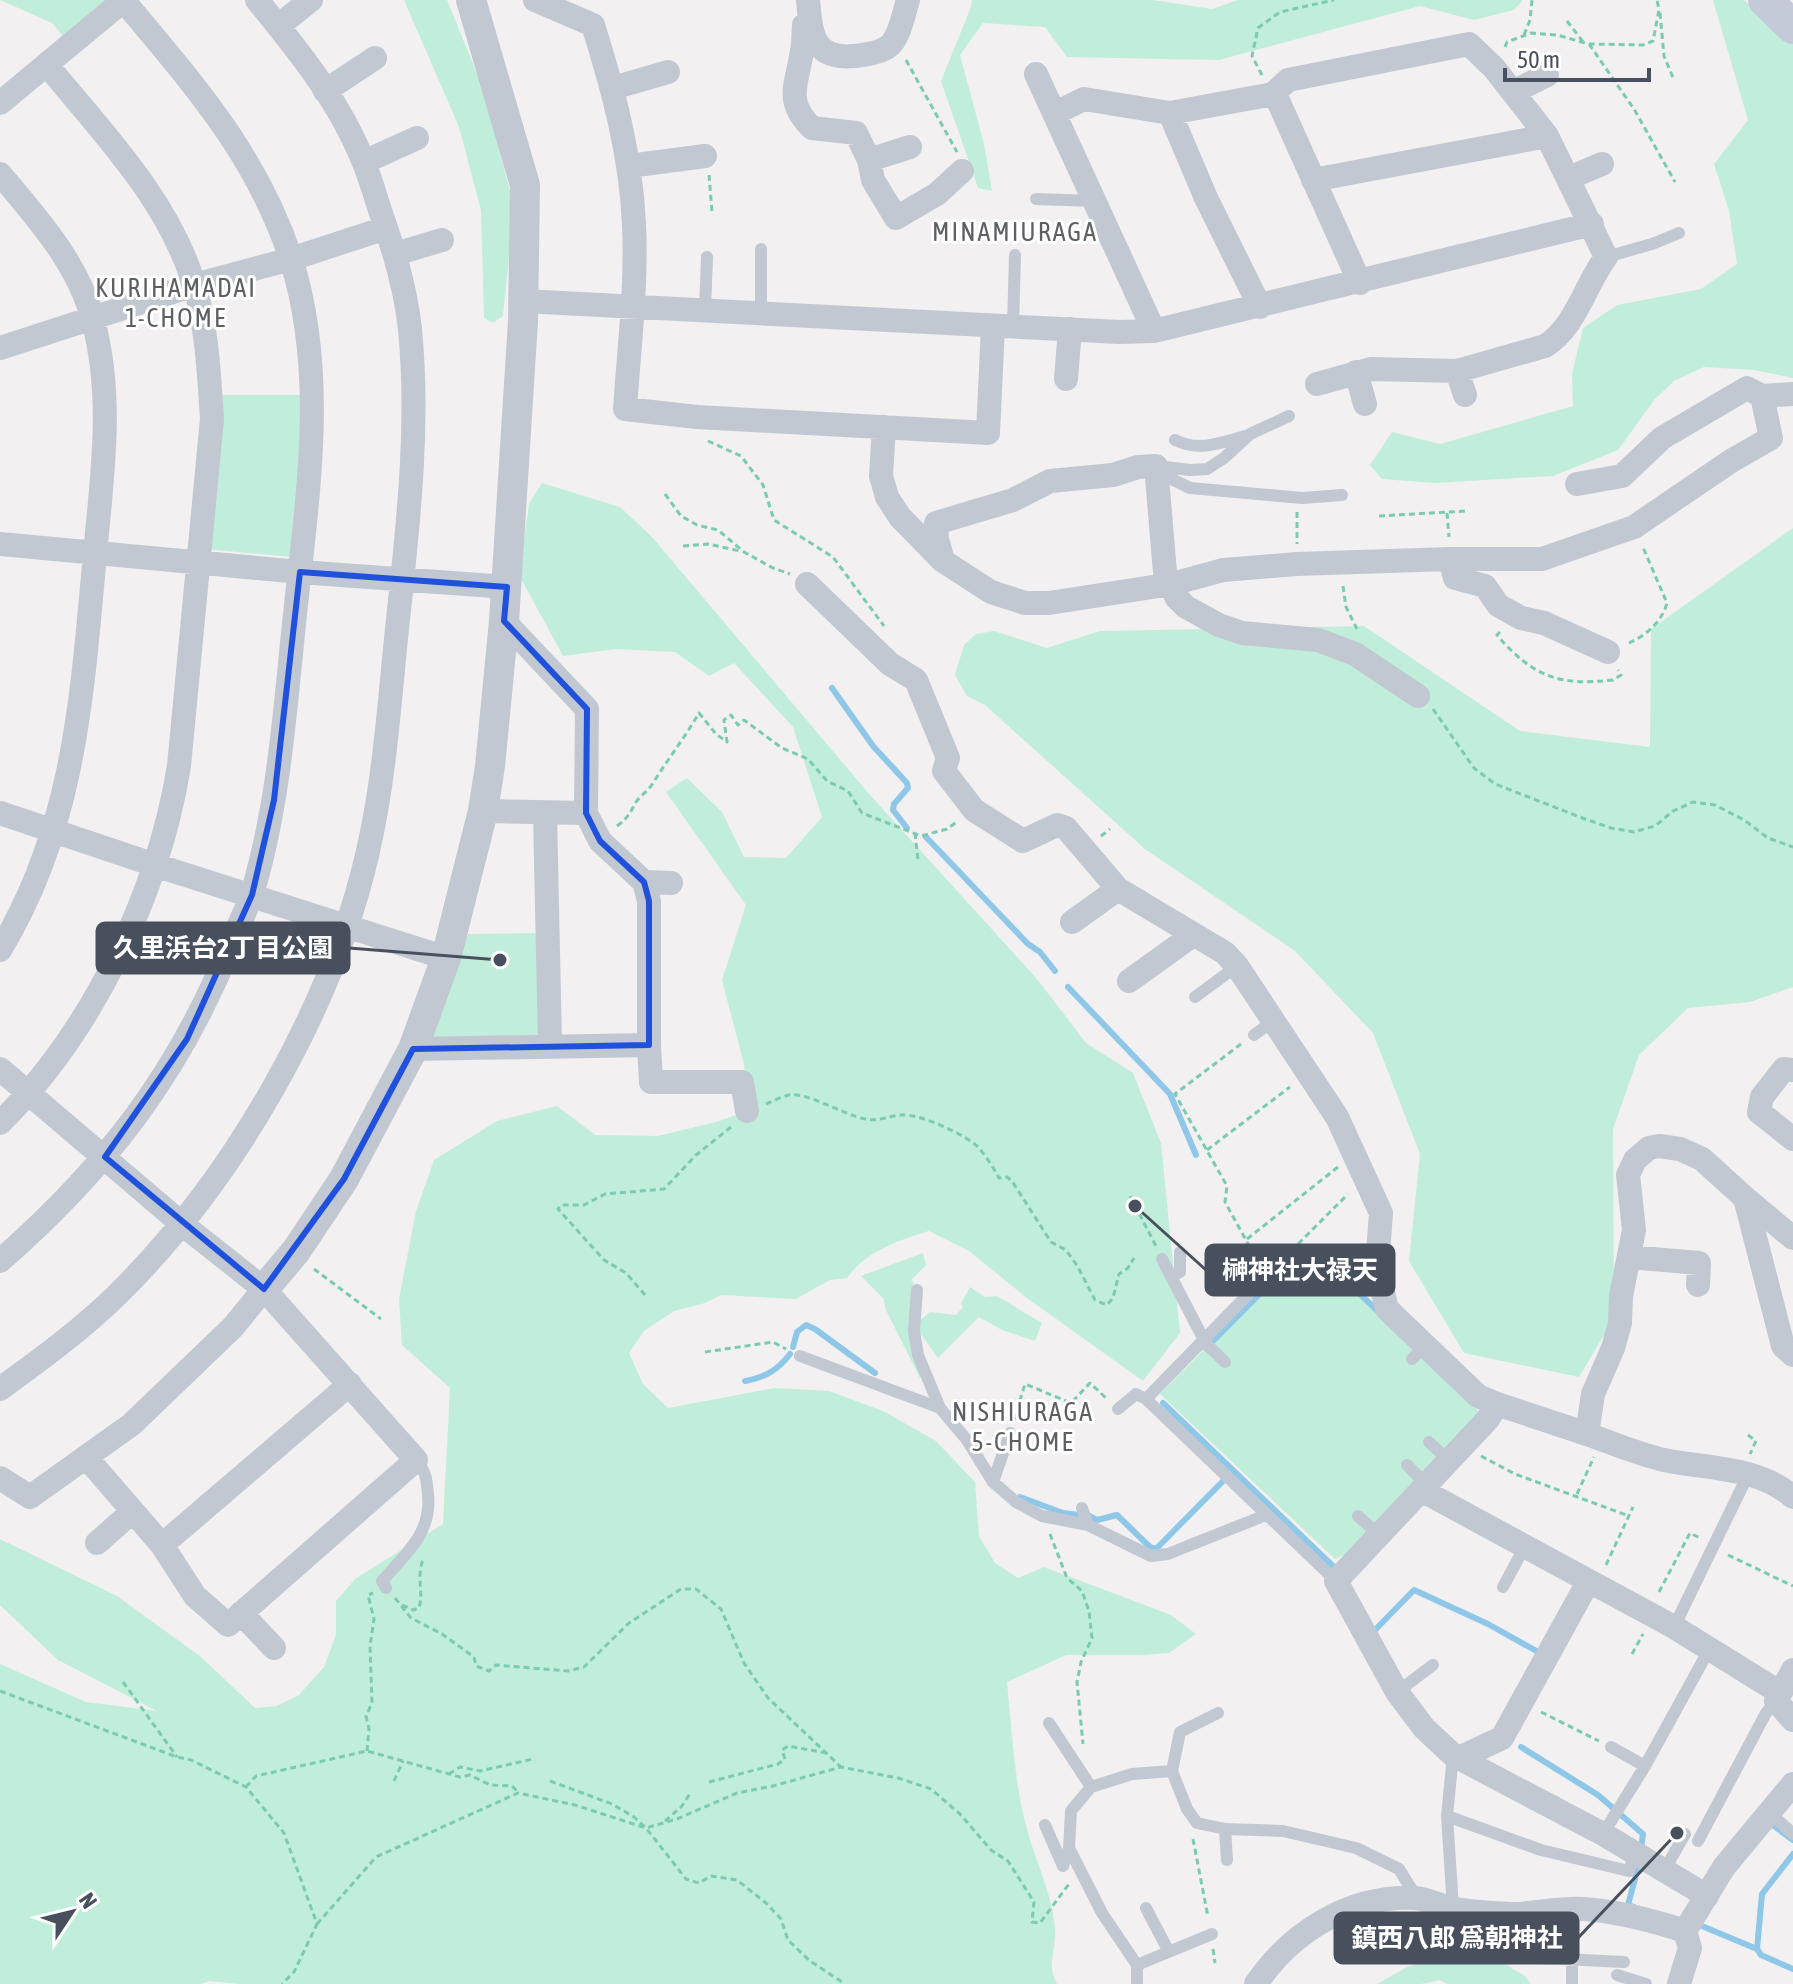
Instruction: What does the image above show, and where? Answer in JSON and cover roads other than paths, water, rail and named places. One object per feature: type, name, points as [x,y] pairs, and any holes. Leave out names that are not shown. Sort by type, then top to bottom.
[{"type":"main road","points":[[1765,0],[1793,27]]},
{"type":"street","points":[[0,103],[124,0],[207,101],[260,183],[291,259],[303,309],[312,385],[312,453],[274,800],[252,895],[216,981],[187,1039],[154,1094],[105,1157],[45,1221],[0,1261]]},
{"type":"street","points":[[0,1389],[67,1338],[115,1296],[182,1224],[238,1148],[280,1078],[315,1004],[368,854],[380,787],[412,467],[410,325],[395,254],[364,162],[304,59],[257,0]]},
{"type":"street","points":[[278,26],[311,0]]},
{"type":"street","points":[[0,1478],[30,1497],[132,1424],[233,1327],[296,1251],[344,1179],[413,1049],[446,958],[483,811],[490,766],[507,587],[523,301],[525,185],[471,0]]},
{"type":"street","points":[[535,0],[593,25],[613,88],[629,166],[634,224],[625,409],[697,417],[988,433],[1003,326]]},
{"type":"street","points":[[809,11],[814,39],[830,55],[866,55],[889,46],[894,40],[908,0]]},
{"type":"street","points":[[809,11],[794,85],[795,102],[812,128],[856,133],[869,160],[873,180],[896,218],[937,194],[962,171]]},
{"type":"street","points":[[1055,113],[1084,99],[1170,113],[1274,94],[1288,80],[1469,44],[1494,68],[1547,136],[1606,257],[1591,276],[1573,316],[1543,357],[1457,371],[1371,369],[1317,384]]},
{"type":"street","points":[[325,91],[375,58]]},
{"type":"street","points":[[0,1123],[28,1093],[88,1010],[133,919],[155,865],[174,797],[179,766],[212,419],[209,365],[194,285],[160,212],[133,169],[47,65]]},
{"type":"street","points":[[613,88],[668,72]]},
{"type":"street","points":[[1036,74],[1154,331]]},
{"type":"street","points":[[1513,92],[1547,75]]},
{"type":"street","points":[[1274,94],[1360,283]]},
{"type":"street","points":[[1170,113],[1206,198],[1260,307]]},
{"type":"street","points":[[1313,180],[1547,136]]},
{"type":"street","points":[[364,162],[417,138]]},
{"type":"street","points":[[869,160],[910,147]]},
{"type":"street","points":[[629,166],[705,156]]},
{"type":"street","points":[[1569,178],[1602,164]]},
{"type":"street","points":[[0,174],[55,242],[78,281],[93,318],[103,370],[106,435],[81,703],[55,831],[26,902],[0,950]]},
{"type":"street","points":[[523,301],[1154,331],[1592,224]]},
{"type":"street","points":[[0,348],[194,285],[291,259],[386,228]]},
{"type":"street","points":[[395,254],[442,240]]},
{"type":"street","points":[[1066,379],[1070,329]]},
{"type":"street","points":[[1457,371],[1465,395]]},
{"type":"street","points":[[1356,372],[1365,404]]},
{"type":"street","points":[[1577,484],[1622,476],[1662,438],[1747,388],[1762,396],[1793,394]]},
{"type":"street","points":[[884,427],[881,476],[887,497],[900,517],[943,561],[991,592],[1025,603],[1049,603],[1169,584],[1223,570],[1340,562],[1542,559],[1634,527],[1731,461],[1771,438],[1762,396]]},
{"type":"street","points":[[943,561],[936,523],[1013,500],[1050,481],[1113,475],[1138,467],[1156,469],[1169,584],[1186,607],[1219,625],[1242,633],[1318,640],[1355,654],[1418,696]]},
{"type":"street","points":[[0,544],[300,572],[507,587]]},
{"type":"street","points":[[1450,559],[1455,578],[1485,586],[1498,605],[1519,617],[1544,623],[1608,652]]},
{"type":"street","points":[[807,584],[890,664],[916,680],[948,758],[944,771],[974,810],[1023,841],[1057,825],[1066,828],[1118,889],[1225,953],[1237,966],[1263,1028],[1309,1072],[1337,1117],[1381,1213],[1377,1267],[1387,1309],[1418,1352],[1478,1396],[1497,1404],[1664,1460],[1706,1465],[1748,1475],[1773,1483],[1793,1497]]},
{"type":"street","points":[[504,621],[587,709],[586,813],[600,841],[644,882],[649,901],[651,1082],[742,1082],[747,1111]]},
{"type":"street","points":[[483,811],[586,813]]},
{"type":"street","points":[[0,813],[446,958]]},
{"type":"street","points":[[545,813],[550,1045]]},
{"type":"street","points":[[644,882],[671,883]]},
{"type":"street","points":[[1072,922],[1118,889]]},
{"type":"street","points":[[1129,981],[1193,935]]},
{"type":"street","points":[[413,1049],[649,1045]]},
{"type":"street","points":[[0,1069],[182,1224],[264,1289],[416,1460],[228,1625],[195,1596],[162,1545],[86,1457]]},
{"type":"street","points":[[1793,1070],[1784,1069],[1762,1097],[1759,1112],[1793,1139]]},
{"type":"street","points":[[1595,1437],[1593,1394],[1620,1323],[1621,1296],[1634,1230],[1628,1175],[1643,1151],[1659,1146],[1680,1149],[1702,1159],[1793,1238]]},
{"type":"street","points":[[1745,1198],[1783,1346],[1793,1355]]},
{"type":"street","points":[[1629,1257],[1699,1263],[1698,1285]]},
{"type":"street","points":[[162,1545],[350,1384]]},
{"type":"street","points":[[1497,1404],[1488,1419],[1336,1581],[1397,1692],[1424,1728],[1456,1756],[1612,1818],[1696,1914]]},
{"type":"street","points":[[1424,1487],[1524,1548],[1710,1648],[1777,1697],[1793,1720]]},
{"type":"street","points":[[97,1543],[132,1512]]},
{"type":"street","points":[[1456,1756],[1502,1738],[1529,1705],[1548,1658],[1593,1583]]},
{"type":"street","points":[[241,1613],[274,1648]]},
{"type":"street","points":[[1777,1697],[1793,1670]]},
{"type":"street","points":[[1679,1984],[1696,1914],[1724,1867],[1793,1784]]},
{"type":"street","points":[[1256,1984],[1271,1961],[1312,1927],[1346,1910],[1385,1900],[1417,1898],[1453,1908],[1511,1914],[1584,1909],[1648,1919],[1696,1914]]},
{"type":"lane","points":[[1036,199],[1094,201]]},
{"type":"lane","points":[[1606,257],[1679,233]]},
{"type":"lane","points":[[761,249],[761,312]]},
{"type":"lane","points":[[1003,326],[1015,255]]},
{"type":"lane","points":[[705,310],[707,257]]},
{"type":"lane","points":[[1175,440],[1187,446],[1208,447],[1250,434],[1289,416]]},
{"type":"lane","points":[[1156,469],[1207,469],[1250,434]]},
{"type":"lane","points":[[1156,469],[1190,488],[1297,497],[1342,495]]},
{"type":"lane","points":[[1195,997],[1237,966]]},
{"type":"lane","points":[[1171,1276],[1180,1272],[1180,1252]]},
{"type":"lane","points":[[1162,1259],[1202,1339],[1225,1362]]},
{"type":"lane","points":[[1146,1399],[1202,1339],[1267,1281]]},
{"type":"lane","points":[[917,1290],[914,1331],[918,1355],[940,1408],[967,1440],[993,1482],[1016,1502],[1088,1525],[1151,1556],[1168,1554],[1266,1515]]},
{"type":"lane","points":[[800,1356],[940,1408]]},
{"type":"lane","points":[[1118,1409],[1136,1394],[1146,1399],[1336,1581]]},
{"type":"lane","points":[[993,1482],[1010,1433]]},
{"type":"lane","points":[[1429,1442],[1455,1453]]},
{"type":"lane","points":[[386,1588],[382,1581],[418,1541],[430,1512],[426,1472],[416,1460]]},
{"type":"lane","points":[[1407,1465],[1424,1487]]},
{"type":"lane","points":[[1674,1627],[1748,1475]]},
{"type":"lane","points":[[1082,1508],[1088,1525]]},
{"type":"lane","points":[[1358,1516],[1379,1535]]},
{"type":"lane","points":[[1283,1531],[1294,1520]]},
{"type":"lane","points":[[1503,1587],[1524,1548]]},
{"type":"lane","points":[[1612,1818],[1645,1766],[1710,1648]]},
{"type":"lane","points":[[1397,1692],[1433,1665]]},
{"type":"lane","points":[[1698,1841],[1777,1697]]},
{"type":"lane","points":[[1218,1713],[1180,1732],[1172,1771],[1187,1809],[1197,1823],[1225,1829],[1283,1831],[1356,1848],[1399,1869],[1417,1898]]},
{"type":"lane","points":[[1049,1723],[1088,1784]]},
{"type":"lane","points":[[1611,1747],[1645,1766]]},
{"type":"lane","points":[[1453,1908],[1447,1816],[1456,1756]]},
{"type":"lane","points":[[1045,1825],[1063,1866],[1068,1852],[1071,1811],[1088,1784],[1132,1774],[1172,1771]]},
{"type":"lane","points":[[1769,1812],[1793,1834]]},
{"type":"lane","points":[[1447,1816],[1541,1850],[1629,1871],[1685,1834]]},
{"type":"lane","points":[[1225,1829],[1227,1860]]},
{"type":"lane","points":[[1068,1852],[1102,1913],[1137,1965],[1137,1984]]},
{"type":"lane","points":[[1146,1908],[1169,1952]]},
{"type":"lane","points":[[1511,1914],[1514,1939],[1541,1958],[1572,1962],[1624,1959],[1621,1975],[1646,1984]]},
{"type":"lane","points":[[1137,1965],[1212,1934]]},
{"type":"lane","points":[[1572,1962],[1572,1984]]},
{"type":"waterway","points":[[832,688],[873,746],[907,783],[908,788],[894,804],[893,810],[907,828]]},
{"type":"waterway","points":[[926,837],[1055,971]]},
{"type":"waterway","points":[[1068,987],[1170,1094],[1196,1155]]},
{"type":"waterway","points":[[1213,1341],[1306,1247],[1311,1248],[1380,1313]]},
{"type":"waterway","points":[[793,1347],[797,1332],[806,1325],[875,1373]]},
{"type":"waterway","points":[[745,1381],[770,1372],[790,1354]]},
{"type":"waterway","points":[[1163,1403],[1335,1568],[1340,1565]]},
{"type":"waterway","points":[[1088,1515],[1097,1520],[1117,1515],[1151,1548],[1157,1548],[1227,1477]]},
{"type":"waterway","points":[[1020,1497],[1063,1513],[1079,1515]]},
{"type":"waterway","points":[[1373,1632],[1414,1590],[1488,1624],[1540,1653]]},
{"type":"waterway","points":[[1521,1747],[1598,1795],[1643,1834],[1641,1849]]},
{"type":"waterway","points":[[1770,1823],[1793,1840]]},
{"type":"waterway","points":[[1757,1949],[1762,1894],[1793,1854]]},
{"type":"waterway","points":[[1634,1907],[1628,1905],[1639,1864]]},
{"type":"waterway","points":[[1697,1924],[1757,1949],[1761,1955],[1793,1969]]},
{"type":"place","name":"久里浜台2丁目公園","points":[[500,960]]},
{"type":"place","name":"榊神社大禄天","points":[[1135,1206]]},
{"type":"place","name":"鎮西八郎 爲朝神社","points":[[1677,1833]]},
{"type":"district","name":"MINAMIURAGA","points":[[1015,232]]},
{"type":"district","name":"KURIHAMADAI 1-CHOME","points":[[176,303]]},
{"type":"district","name":"NISHIURAGA 5-CHOME","points":[[1023,1427]]}]
